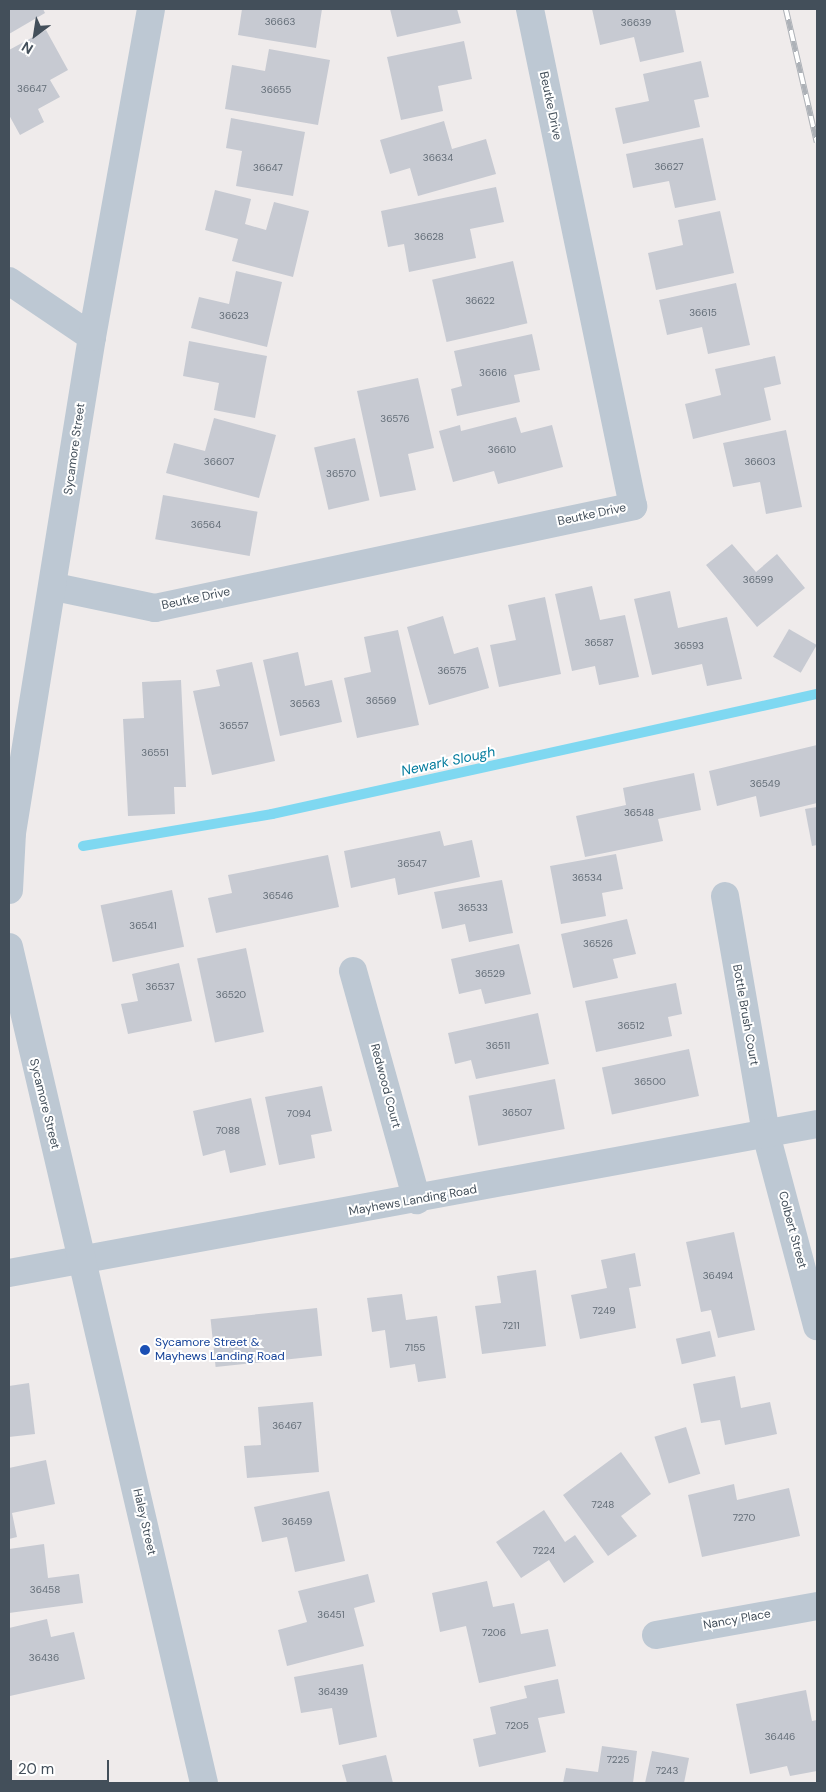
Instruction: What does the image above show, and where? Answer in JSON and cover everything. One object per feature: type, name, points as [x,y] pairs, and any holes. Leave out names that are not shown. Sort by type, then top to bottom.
[{"type":"street","name":"Sycamore Street","points":[[9,890],[12,832],[54,587],[92,337],[151,9]]},
{"type":"street","name":"Beutke Drive","points":[[54,587],[155,608],[633,506],[530,9]]},
{"type":"street","points":[[9,281],[92,337]]},
{"type":"street","name":"Bottle Brush Court","points":[[724,896],[766,1134]]},
{"type":"street","name":"Sycamore Street","points":[[9,947],[84,1260]]},
{"type":"street","name":"Redwood Court","points":[[353,971],[417,1200]]},
{"type":"street","name":"Mayhews Landing Road","points":[[9,1273],[417,1200],[817,1124]]},
{"type":"street","name":"Colbert Street","points":[[766,1134],[817,1326]]},
{"type":"street","name":"Haley Street","points":[[84,1260],[204,1783]]},
{"type":"street","name":"Nancy Place","points":[[656,1635],[817,1606]]},
{"type":"building","points":[[9,9],[43,9],[45,13],[9,34]]},
{"type":"building","points":[[242,9],[322,9],[316,48],[238,35]]},
{"type":"building","points":[[390,9],[457,9],[461,23],[397,37]]},
{"type":"building","points":[[592,9],[675,9],[684,52],[640,62],[634,37],[600,45]]},
{"type":"building","points":[[46,30],[68,70],[50,80],[60,97],[38,109],[44,122],[20,135],[9,115],[9,50]]},
{"type":"building","points":[[464,41],[472,79],[438,86],[443,111],[401,120],[387,57]]},
{"type":"building","points":[[269,49],[330,60],[318,125],[225,109],[232,65],[265,71]]},
{"type":"building","points":[[701,61],[709,97],[694,100],[700,127],[623,144],[615,108],[649,101],[643,74]]},
{"type":"building","points":[[231,118],[305,132],[293,196],[236,186],[242,151],[226,148]]},
{"type":"building","points":[[444,121],[452,149],[486,139],[496,174],[418,196],[410,168],[390,174],[380,140]]},
{"type":"building","points":[[703,138],[716,200],[675,208],[669,181],[633,188],[626,154]]},
{"type":"building","points":[[496,187],[504,222],[470,229],[476,258],[409,272],[404,244],[388,247],[381,211]]},
{"type":"building","points":[[215,190],[251,199],[245,224],[266,230],[274,202],[309,211],[293,277],[232,261],[238,239],[205,230]]},
{"type":"building","points":[[720,211],[734,273],[656,290],[648,253],[683,245],[678,220]]},
{"type":"building","points":[[513,261],[527,323],[447,342],[432,280]]},
{"type":"building","points":[[236,271],[282,282],[267,347],[191,328],[199,297],[229,304]]},
{"type":"building","points":[[736,283],[750,345],[708,354],[702,327],[667,335],[659,300]]},
{"type":"building","points":[[532,334],[540,370],[514,375],[520,402],[457,416],[451,389],[462,386],[454,351]]},
{"type":"building","points":[[189,341],[267,356],[255,418],[214,410],[219,383],[183,376]]},
{"type":"building","points":[[775,356],[781,384],[764,388],[771,420],[693,439],[685,404],[721,395],[715,369]]},
{"type":"building","points":[[418,378],[434,448],[408,454],[416,490],[380,497],[357,391]]},
{"type":"building","points":[[516,417],[521,433],[552,425],[563,467],[498,484],[494,471],[453,482],[439,431],[460,425],[461,431]]},
{"type":"building","points":[[214,418],[276,435],[259,498],[166,473],[174,443],[205,451]]},
{"type":"building","points":[[786,430],[802,507],[766,514],[760,482],[733,487],[723,443]]},
{"type":"building","points":[[355,438],[369,500],[328,510],[314,447]]},
{"type":"building","points":[[163,495],[258,512],[250,556],[155,539]]},
{"type":"building","points":[[732,544],[756,572],[777,554],[805,588],[757,627],[706,565]]},
{"type":"building","points":[[592,586],[600,620],[625,615],[639,677],[599,685],[595,666],[572,671],[555,594]]},
{"type":"building","points":[[670,591],[678,628],[727,617],[742,679],[707,686],[702,664],[652,675],[634,599]]},
{"type":"building","points":[[545,597],[561,674],[499,687],[490,645],[516,640],[508,605]]},
{"type":"building","points":[[443,616],[454,654],[478,647],[489,688],[429,705],[407,627]]},
{"type":"building","points":[[789,629],[817,645],[801,673],[773,657]]},
{"type":"building","points":[[398,630],[419,725],[357,738],[344,678],[371,672],[364,637]]},
{"type":"building","points":[[298,652],[305,686],[332,680],[342,722],[280,736],[263,660]]},
{"type":"building","points":[[252,662],[275,761],[212,775],[193,691],[220,686],[216,670]]},
{"type":"building","points":[[181,680],[186,787],[174,787],[175,814],[128,816],[123,719],[144,718],[142,682]]},
{"type":"building","points":[[817,745],[817,803],[760,817],[756,796],[717,806],[709,771]]},
{"type":"building","points":[[694,773],[701,810],[658,819],[663,841],[585,857],[576,816],[626,805],[623,788]]},
{"type":"building","points":[[817,807],[817,845],[812,846],[805,809]]},
{"type":"building","points":[[440,831],[444,846],[472,840],[480,877],[398,895],[395,878],[351,888],[344,851]]},
{"type":"building","points":[[616,854],[623,889],[602,893],[606,916],[561,924],[550,866]]},
{"type":"building","points":[[328,855],[339,907],[216,933],[208,898],[232,893],[228,875]]},
{"type":"building","points":[[502,880],[513,933],[469,942],[465,924],[442,929],[434,892]]},
{"type":"building","points":[[172,890],[184,947],[113,962],[101,905]]},
{"type":"building","points":[[627,919],[636,954],[613,959],[618,978],[573,988],[561,934]]},
{"type":"building","points":[[519,944],[531,994],[485,1004],[481,989],[459,994],[451,959]]},
{"type":"building","points":[[246,948],[264,1032],[215,1043],[197,958]]},
{"type":"building","points":[[179,963],[192,1021],[128,1034],[121,1004],[138,1001],[132,974]]},
{"type":"building","points":[[676,983],[682,1014],[668,1017],[672,1036],[596,1052],[585,1001]]},
{"type":"building","points":[[538,1013],[549,1064],[476,1079],[471,1060],[455,1064],[448,1033]]},
{"type":"building","points":[[689,1049],[699,1096],[612,1114],[602,1068]]},
{"type":"building","points":[[555,1079],[565,1129],[478,1146],[469,1096]]},
{"type":"building","points":[[322,1086],[332,1131],[311,1135],[315,1158],[279,1165],[265,1097]]},
{"type":"building","points":[[251,1098],[266,1165],[230,1173],[225,1150],[203,1156],[193,1111]]},
{"type":"building","points":[[734,1232],[755,1330],[718,1338],[711,1310],[701,1312],[686,1242]]},
{"type":"building","points":[[635,1253],[641,1286],[629,1288],[636,1328],[580,1339],[571,1295],[607,1288],[601,1260]]},
{"type":"building","points":[[536,1270],[546,1346],[482,1354],[475,1306],[501,1303],[497,1276]]},
{"type":"building","points":[[402,1294],[406,1320],[437,1316],[446,1378],[418,1382],[415,1364],[390,1368],[385,1330],[372,1332],[367,1298]]},
{"type":"building","points":[[317,1308],[322,1356],[216,1367],[211,1319]]},
{"type":"building","points":[[710,1331],[716,1356],[682,1364],[676,1339]]},
{"type":"building","points":[[735,1376],[741,1408],[770,1402],[777,1434],[725,1445],[720,1420],[701,1423],[693,1384]]},
{"type":"building","points":[[29,1383],[35,1434],[9,1437],[9,1386]]},
{"type":"building","points":[[313,1402],[319,1472],[247,1478],[244,1446],[261,1445],[258,1407]]},
{"type":"building","points":[[686,1427],[700,1474],[669,1484],[654,1437]]},
{"type":"building","points":[[621,1452],[651,1494],[621,1516],[637,1536],[608,1556],[563,1495]]},
{"type":"building","points":[[46,1460],[55,1504],[12,1513],[17,1537],[9,1539],[9,1468]]},
{"type":"building","points":[[734,1484],[737,1500],[789,1488],[800,1536],[702,1557],[688,1495]]},
{"type":"building","points":[[329,1491],[345,1561],[295,1572],[287,1537],[262,1542],[254,1507]]},
{"type":"building","points":[[544,1510],[565,1542],[575,1535],[594,1562],[564,1583],[549,1560],[521,1578],[496,1542]]},
{"type":"building","points":[[44,1544],[48,1578],[79,1574],[83,1603],[9,1613],[9,1549]]},
{"type":"building","points":[[368,1574],[375,1602],[354,1608],[364,1646],[287,1666],[278,1630],[307,1622],[298,1591]]},
{"type":"building","points":[[487,1581],[493,1607],[514,1603],[521,1634],[548,1629],[556,1666],[479,1683],[466,1626],[440,1632],[432,1593]]},
{"type":"building","points":[[47,1619],[51,1637],[74,1632],[85,1679],[10,1696],[9,1628]]},
{"type":"building","points":[[363,1664],[377,1737],[339,1745],[332,1708],[301,1713],[294,1677]]},
{"type":"building","points":[[558,1679],[565,1713],[538,1718],[546,1752],[479,1767],[473,1739],[496,1734],[490,1707],[527,1698],[524,1686]]},
{"type":"building","points":[[806,1690],[812,1721],[817,1720],[817,1771],[790,1776],[787,1766],[750,1774],[736,1704]]},
{"type":"building","points":[[602,1746],[637,1751],[633,1783],[563,1783],[566,1768],[598,1772]]},
{"type":"building","points":[[652,1751],[689,1758],[684,1783],[645,1783]]},
{"type":"building","points":[[386,1755],[393,1783],[347,1783],[342,1765]]},
{"type":"waterway","name":"Newark Slough","points":[[83,846],[272,814],[817,694]]},
{"type":"railway","points":[[786,9],[817,142]]},
{"type":"place","name":"Sycamore Street & Mayhews Landing Road","points":[[145,1350]]}]
